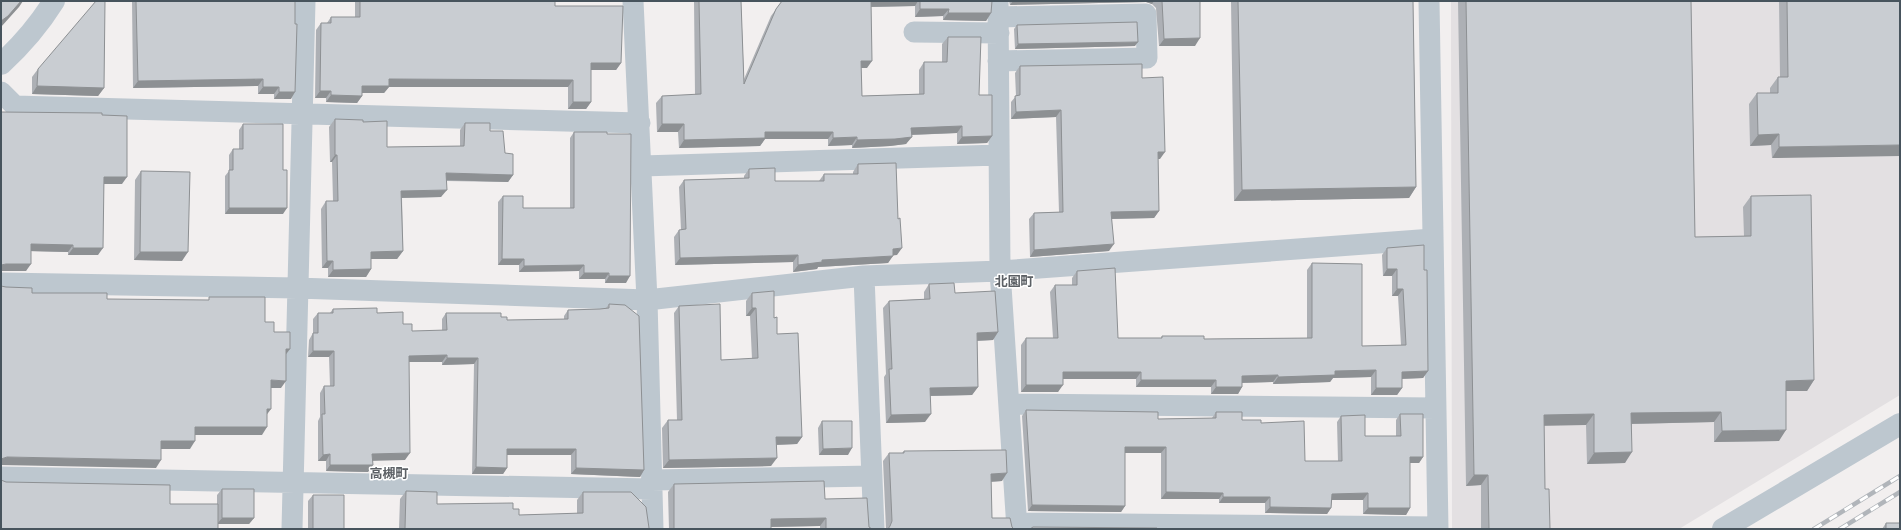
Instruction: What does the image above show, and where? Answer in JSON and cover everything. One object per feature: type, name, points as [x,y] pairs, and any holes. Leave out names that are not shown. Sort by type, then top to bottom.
[{"type":"street","points":[[1,64],[30,35],[54,1]]},
{"type":"street","points":[[292,529],[305,1]]},
{"type":"street","points":[[633,1],[642,166],[653,529]]},
{"type":"street","points":[[998,17],[1000,271],[1017,526],[1438,528],[1429,1]]},
{"type":"street","points":[[914,32],[998,17],[1146,14],[1147,58],[998,61]]},
{"type":"street","points":[[1,92],[15,106],[640,123]]},
{"type":"street","points":[[642,166],[998,155]]},
{"type":"street","points":[[1,283],[297,288],[647,300],[864,276],[1000,271],[1433,239]]},
{"type":"street","points":[[864,276],[874,529]]},
{"type":"street","points":[[1009,404],[1436,408]]},
{"type":"street","points":[[1722,529],[1900,424]]},
{"type":"street","points":[[1,477],[293,482],[652,484],[872,476]]},
{"type":"shaded area","points":[[1451,1],[1900,1],[1900,395],[1679,529],[1452,529]]},
{"type":"building","points":[[1,1],[21,1],[8,16],[1,21]]},
{"type":"building","points":[[96,1],[105,1],[104,88],[37,86],[38,69]]},
{"type":"building","points":[[136,1],[295,1],[295,24],[297,24],[295,92],[279,92],[279,87],[263,87],[263,79],[138,81]]},
{"type":"building","points":[[360,1],[555,1],[555,6],[623,6],[621,63],[591,63],[591,102],[573,102],[573,80],[389,79],[389,86],[362,86],[362,96],[331,95],[331,91],[320,91],[321,23],[331,23],[331,17],[360,17]]},
{"type":"building","points":[[699,1],[741,1],[744,84],[776,9],[782,1],[871,1],[872,61],[861,61],[862,96],[924,94],[924,62],[947,62],[948,37],[981,37],[979,95],[992,95],[992,136],[962,137],[962,126],[911,128],[912,137],[895,139],[857,140],[857,137],[833,138],[833,132],[765,132],[765,138],[684,140],[684,124],[662,124],[662,96],[701,94]]},
{"type":"building","points":[[920,1],[992,1],[991,13],[948,13],[949,9],[920,9]]},
{"type":"building","points":[[1162,1],[1200,1],[1200,38],[1164,39]]},
{"type":"building","points":[[1238,1],[1413,1],[1416,187],[1242,190]]},
{"type":"building","points":[[1466,1],[1691,1],[1695,237],[1751,236],[1751,196],[1811,195],[1814,380],[1786,381],[1786,430],[1722,431],[1721,412],[1631,413],[1632,452],[1594,453],[1594,414],[1544,415],[1545,489],[1549,489],[1550,529],[1489,529],[1488,475],[1474,475]]},
{"type":"building","points":[[1787,1],[1900,1],[1900,145],[1779,147],[1779,134],[1758,135],[1757,93],[1778,93],[1778,77],[1788,77]]},
{"type":"building","points":[[1137,22],[1138,42],[1018,44],[1017,25]]},
{"type":"building","points":[[1142,64],[1142,78],[1163,77],[1165,152],[1158,152],[1159,211],[1111,212],[1114,244],[1034,250],[1034,213],[1063,212],[1061,110],[1016,112],[1015,96],[1020,95],[1020,66]]},
{"type":"building","points":[[1,112],[102,113],[102,115],[127,116],[127,177],[104,177],[103,248],[73,248],[73,245],[31,244],[31,264],[1,265]]},
{"type":"building","points":[[335,119],[363,120],[363,122],[387,121],[387,147],[464,146],[465,123],[490,123],[490,131],[503,131],[505,153],[513,154],[513,175],[446,173],[447,190],[401,191],[403,251],[371,252],[371,269],[333,270],[333,261],[327,261],[326,201],[338,201],[337,155],[335,155]]},
{"type":"building","points":[[243,124],[283,124],[283,170],[287,170],[287,208],[229,208],[229,170],[233,170],[233,149],[243,149]]},
{"type":"building","points":[[574,132],[631,134],[630,276],[609,276],[609,273],[584,273],[584,265],[524,266],[524,259],[502,259],[503,196],[523,196],[523,208],[574,208]]},
{"type":"building","points":[[896,163],[898,219],[900,218],[902,248],[893,249],[893,256],[822,260],[822,262],[798,265],[798,255],[680,258],[679,230],[686,229],[684,180],[749,178],[749,169],[775,168],[775,181],[824,181],[824,174],[858,174],[858,164]]},
{"type":"building","points":[[141,171],[190,172],[188,252],[140,252]]},
{"type":"building","points":[[1424,245],[1424,270],[1427,270],[1428,371],[1402,372],[1402,388],[1376,388],[1376,370],[1335,371],[1335,375],[1278,377],[1278,375],[1242,376],[1242,387],[1216,387],[1216,380],[1141,380],[1141,372],[1063,372],[1063,385],[1026,385],[1026,338],[1058,338],[1055,285],[1077,285],[1077,271],[1115,268],[1118,338],[1204,336],[1204,339],[1312,338],[1312,263],[1362,264],[1362,346],[1406,345],[1403,289],[1397,289],[1397,269],[1387,269],[1387,248]]},
{"type":"building","points":[[954,283],[955,293],[995,291],[998,332],[977,333],[978,387],[930,388],[931,414],[891,415],[889,369],[892,369],[889,301],[930,299],[929,284]]},
{"type":"building","points":[[1,286],[32,288],[32,293],[107,293],[107,299],[209,300],[209,297],[265,297],[265,322],[274,322],[274,332],[290,332],[290,349],[286,349],[286,381],[271,380],[271,409],[267,409],[267,427],[195,427],[195,441],[161,441],[161,460],[7,457],[1,459]]},
{"type":"building","points":[[774,291],[774,318],[777,317],[777,334],[798,333],[802,437],[776,437],[777,458],[669,460],[668,420],[682,420],[679,306],[720,304],[721,360],[758,358],[756,308],[752,308],[752,293]]},
{"type":"building","points":[[609,304],[625,305],[639,316],[644,470],[576,468],[576,449],[507,449],[507,468],[476,467],[478,358],[447,358],[447,355],[409,356],[410,453],[372,454],[373,465],[330,465],[330,454],[323,455],[322,414],[325,414],[324,386],[334,386],[334,351],[313,351],[313,333],[318,333],[318,313],[333,313],[333,309],[377,308],[377,313],[403,312],[403,324],[412,324],[412,331],[447,330],[446,313],[501,313],[501,317],[507,317],[507,320],[568,319],[568,310],[609,308]]},
{"type":"building","points":[[1026,410],[1158,412],[1158,419],[1216,418],[1216,412],[1242,412],[1242,420],[1261,420],[1261,423],[1304,421],[1305,461],[1342,461],[1341,416],[1365,415],[1365,436],[1401,436],[1400,414],[1423,414],[1423,457],[1410,457],[1410,508],[1368,508],[1368,493],[1332,494],[1331,508],[1270,507],[1270,497],[1223,497],[1223,493],[1166,492],[1166,447],[1125,447],[1125,506],[1032,505]]},
{"type":"building","points":[[822,421],[852,421],[852,448],[823,449]]},
{"type":"building","points":[[1006,450],[1007,473],[991,474],[992,518],[1010,518],[1014,529],[888,529],[892,521],[889,453],[904,453],[904,451]]},
{"type":"building","points":[[1,480],[6,482],[170,485],[170,504],[218,504],[218,529],[1,529]]},
{"type":"building","points":[[824,481],[825,499],[867,498],[869,527],[872,529],[826,529],[826,518],[771,519],[771,529],[674,529],[674,484]]},
{"type":"building","points":[[222,489],[254,489],[254,518],[222,518]]},
{"type":"building","points":[[406,491],[437,492],[437,504],[513,503],[513,509],[519,509],[519,515],[583,513],[583,492],[631,492],[646,507],[650,529],[405,529]]},
{"type":"building","points":[[313,495],[344,495],[344,529],[313,529]]},
{"type":"building","points":[[1886,523],[1900,523],[1900,529],[1886,529]]},
{"type":"building","points":[[1033,527],[1157,528],[1157,529],[1030,529]]},
{"type":"railway","points":[[1814,529],[1900,476]]},
{"type":"railway","points":[[1840,529],[1900,492]]},
{"type":"district","name":"北園町","points":[[1014,282]]},
{"type":"district","name":"高槻町","points":[[389,474]]}]
